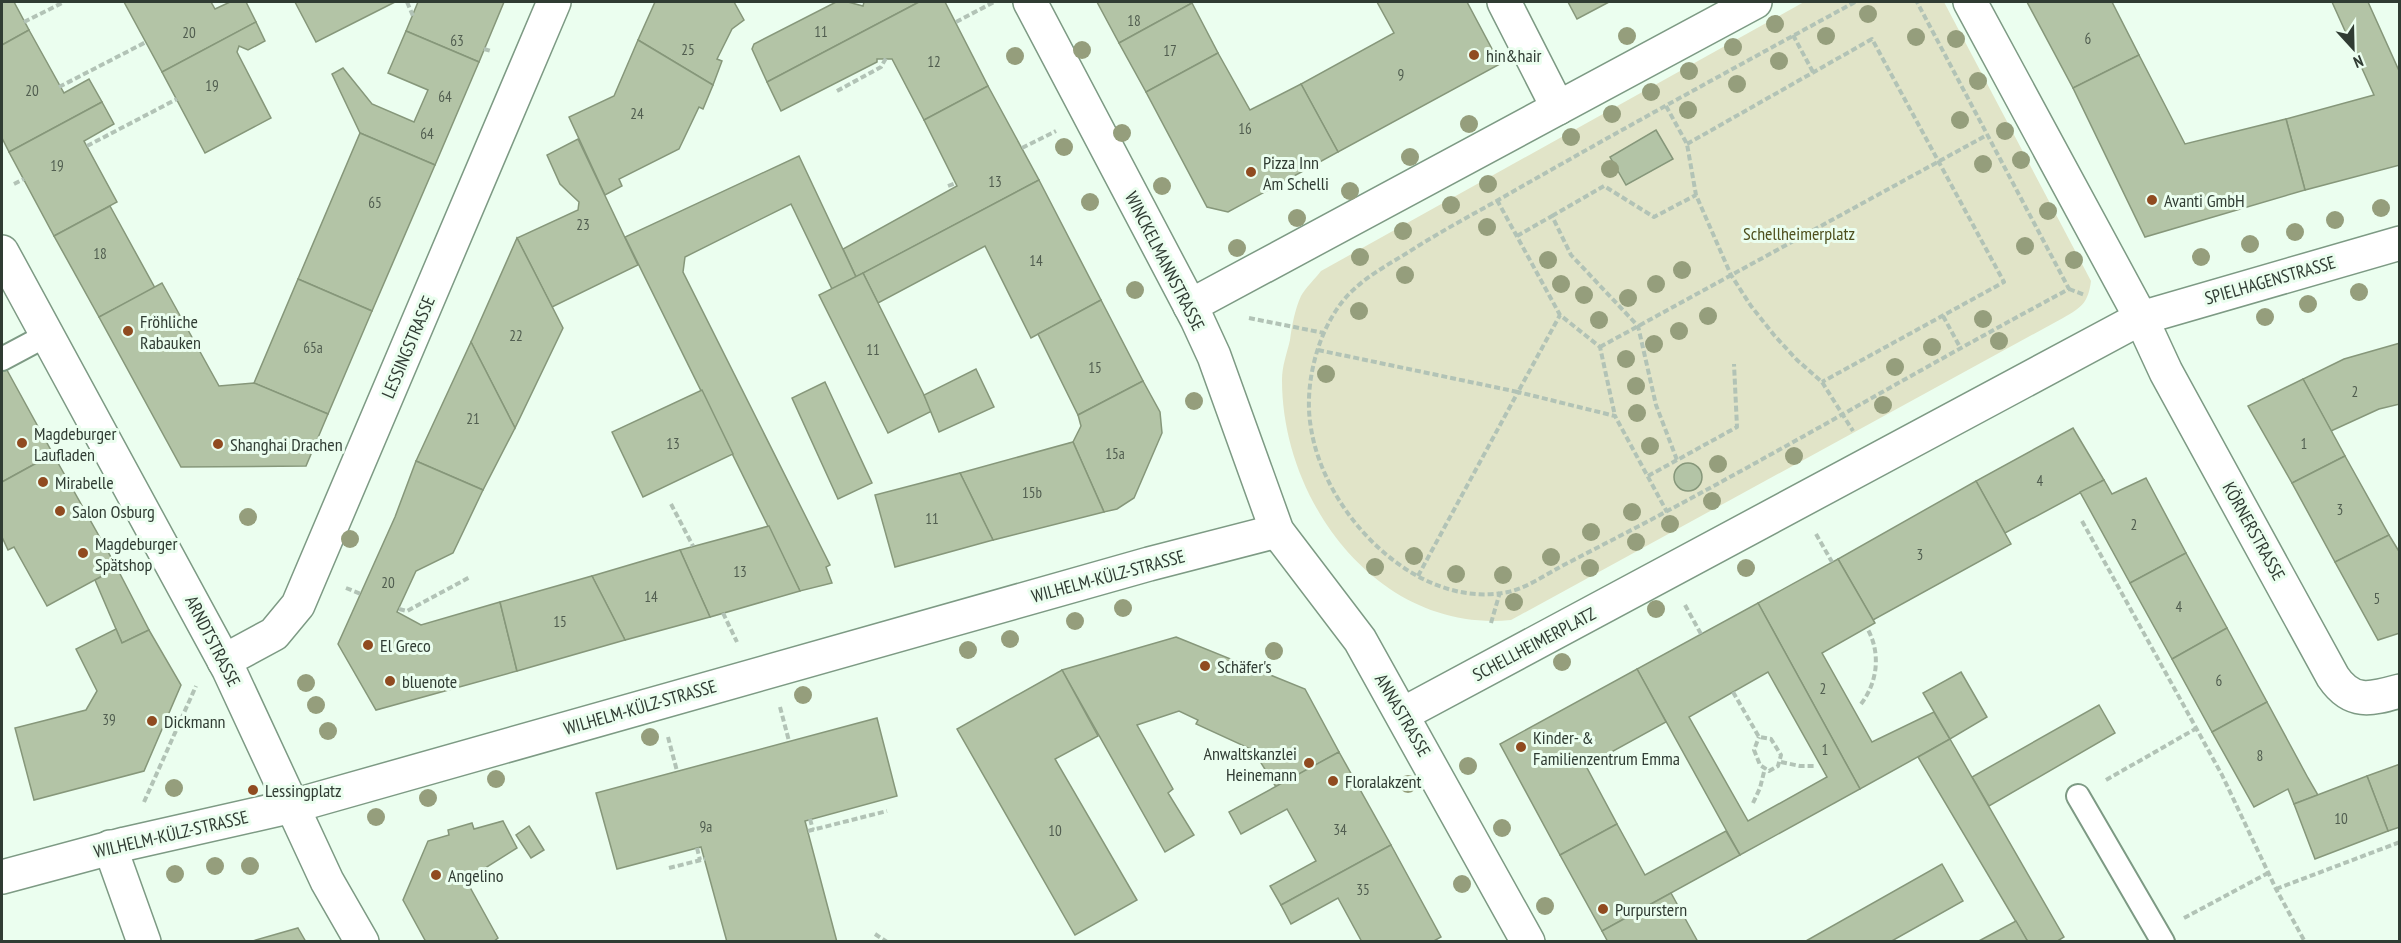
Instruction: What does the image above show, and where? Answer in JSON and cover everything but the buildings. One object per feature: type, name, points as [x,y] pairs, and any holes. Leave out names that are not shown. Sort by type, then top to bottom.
[{"type":"street","name":"LESSINGSTRASSE","points":[[219,653],[274,634],[298,605],[554,2]]},
{"type":"street","name":"WINCKELMANNSTRASSE","points":[[1030,2],[1214,356],[1277,531]]},
{"type":"street","points":[[1504,2],[1558,108]]},
{"type":"street","points":[[1190,306],[1755,2]]},
{"type":"street","points":[[1970,2],[2140,318]]},
{"type":"street","name":"SPIELHAGENSTRASSE","points":[[2140,318],[2400,243]]},
{"type":"street","name":"ARNDTSTRASSE","points":[[2,252],[219,653],[327,881],[362,942]]},
{"type":"street","name":"SCHELLHEIMERPLATZ","points":[[1403,714],[2140,318]]},
{"type":"street","name":"KÖRNERSTRASSE","points":[[2140,318],[2166,372],[2337,682],[2346,692],[2362,698],[2374,698],[2400,691]]},
{"type":"street","name":"ANNASTRASSE","points":[[1277,531],[1360,640],[1528,942]]},
{"type":"street","name":"WILHELM-KÜLZ-STRASSE","points":[[2,877],[117,846],[293,806],[1126,570],[1277,531]]},
{"type":"street","points":[[117,846],[144,942]]},
{"type":"lane","points":[[2,359],[47,335]]},
{"type":"lane","points":[[2078,796],[2160,937]]},
{"type":"path","points":[[24,22],[64,2]]},
{"type":"path","points":[[407,2],[413,16]]},
{"type":"path","points":[[956,22],[995,2]]},
{"type":"path","points":[[1855,2],[1554,166],[1434,236],[1357,285],[1335,312],[1318,350],[1310,393],[1311,430],[1330,482],[1340,500],[1370,540],[1401,568],[1452,590],[1492,594],[1522,587],[1666,512],[2068,289],[1917,2]]},
{"type":"path","points":[[1793,35],[1813,72]]},
{"type":"path","points":[[1687,144],[1872,39],[2004,282],[1822,382]]},
{"type":"path","points":[[60,87],[146,42]]},
{"type":"path","points":[[484,49],[491,51]]},
{"type":"path","points":[[837,91],[881,67],[886,58]]},
{"type":"path","points":[[87,146],[177,99]]},
{"type":"path","points":[[1666,106],[1687,144],[1696,195],[1731,275],[1751,306],[1774,335],[1822,382],[1872,462]]},
{"type":"path","points":[[1600,347],[1987,135]]},
{"type":"path","points":[[14,184],[24,179]]},
{"type":"path","points":[[948,186],[956,183]]},
{"type":"path","points":[[1517,236],[1604,186],[1654,216],[1696,195]]},
{"type":"path","points":[[1497,200],[1560,315],[1600,347],[1615,416],[1666,512]]},
{"type":"path","points":[[1552,216],[1571,255],[1638,326],[1656,405],[1677,460]]},
{"type":"path","points":[[1418,576],[1560,315]]},
{"type":"path","points":[[1943,316],[1960,347]]},
{"type":"path","points":[[1246,317],[1324,333]]},
{"type":"path","points":[[1318,350],[1518,392],[1615,416]]},
{"type":"path","points":[[1648,476],[1730,433],[1737,427],[1734,364]]},
{"type":"path","points":[[670,504],[693,546]]},
{"type":"path","points":[[2082,521],[2222,775],[2268,873],[2305,942]]},
{"type":"path","points":[[399,609],[407,611],[470,577]]},
{"type":"path","points":[[1861,704],[1869,694],[1875,672],[1875,647],[1867,628]]},
{"type":"path","points":[[117,846],[219,653]]},
{"type":"path","points":[[1733,692],[1759,737]]},
{"type":"path","points":[[2078,796],[2197,728]]},
{"type":"path","points":[[786,730],[789,741]]},
{"type":"path","points":[[668,737],[677,771]]},
{"type":"path","points":[[1759,737],[1771,739],[1781,754],[1780,762],[1770,771],[1760,765],[1754,750],[1759,737]]},
{"type":"path","points":[[1780,762],[1814,766]]},
{"type":"path","points":[[1753,803],[1765,768]]},
{"type":"path","points":[[808,831],[887,811]]},
{"type":"path","points":[[810,819],[813,830]]},
{"type":"path","points":[[2276,889],[2400,842]]},
{"type":"path","points":[[669,868],[702,860],[697,848]]},
{"type":"path","points":[[2160,937],[2268,873]]},
{"type":"path","points":[[875,934],[887,942]]},
{"type":"green space","name":"Schellheimerplatz","points":[[1804,2],[1944,2],[2091,281],[2083,304],[2063,318],[1511,620],[1463,618],[1420,605],[1381,582],[1347,551],[1320,513],[1299,471],[1286,426],[1283,370],[1295,312],[1305,289],[1321,271]]},
{"type":"place","name":"hin&hair","points":[[1474,55]]},
{"type":"place","name":"Pizza Inn Am Schelli","points":[[1251,172]]},
{"type":"place","name":"Avanti GmbH","points":[[2152,200]]},
{"type":"place","name":"Fröhliche Rabauken","points":[[128,331]]},
{"type":"place","name":"Magdeburger Laufladen","points":[[22,443]]},
{"type":"place","name":"Shanghai Drachen","points":[[218,444]]},
{"type":"place","name":"Mirabelle","points":[[43,482]]},
{"type":"place","name":"Salon Osburg","points":[[60,511]]},
{"type":"place","name":"Magdeburger Spätshop","points":[[83,553]]},
{"type":"place","name":"El Greco","points":[[368,645]]},
{"type":"place","name":"Schäfer's","points":[[1205,666]]},
{"type":"place","name":"bluenote","points":[[390,681]]},
{"type":"place","name":"Dickmann","points":[[152,721]]},
{"type":"place","name":"Kinder- & Familienzentrum Emma","points":[[1521,747]]},
{"type":"place","name":"Anwaltskanzlei Heinemann","points":[[1309,763]]},
{"type":"place","name":"Floralakzent","points":[[1333,781]]},
{"type":"place","name":"Lessingplatz","points":[[253,790]]},
{"type":"place","name":"Angelino","points":[[436,875]]},
{"type":"place","name":"Purpurstern","points":[[1603,909]]}]
